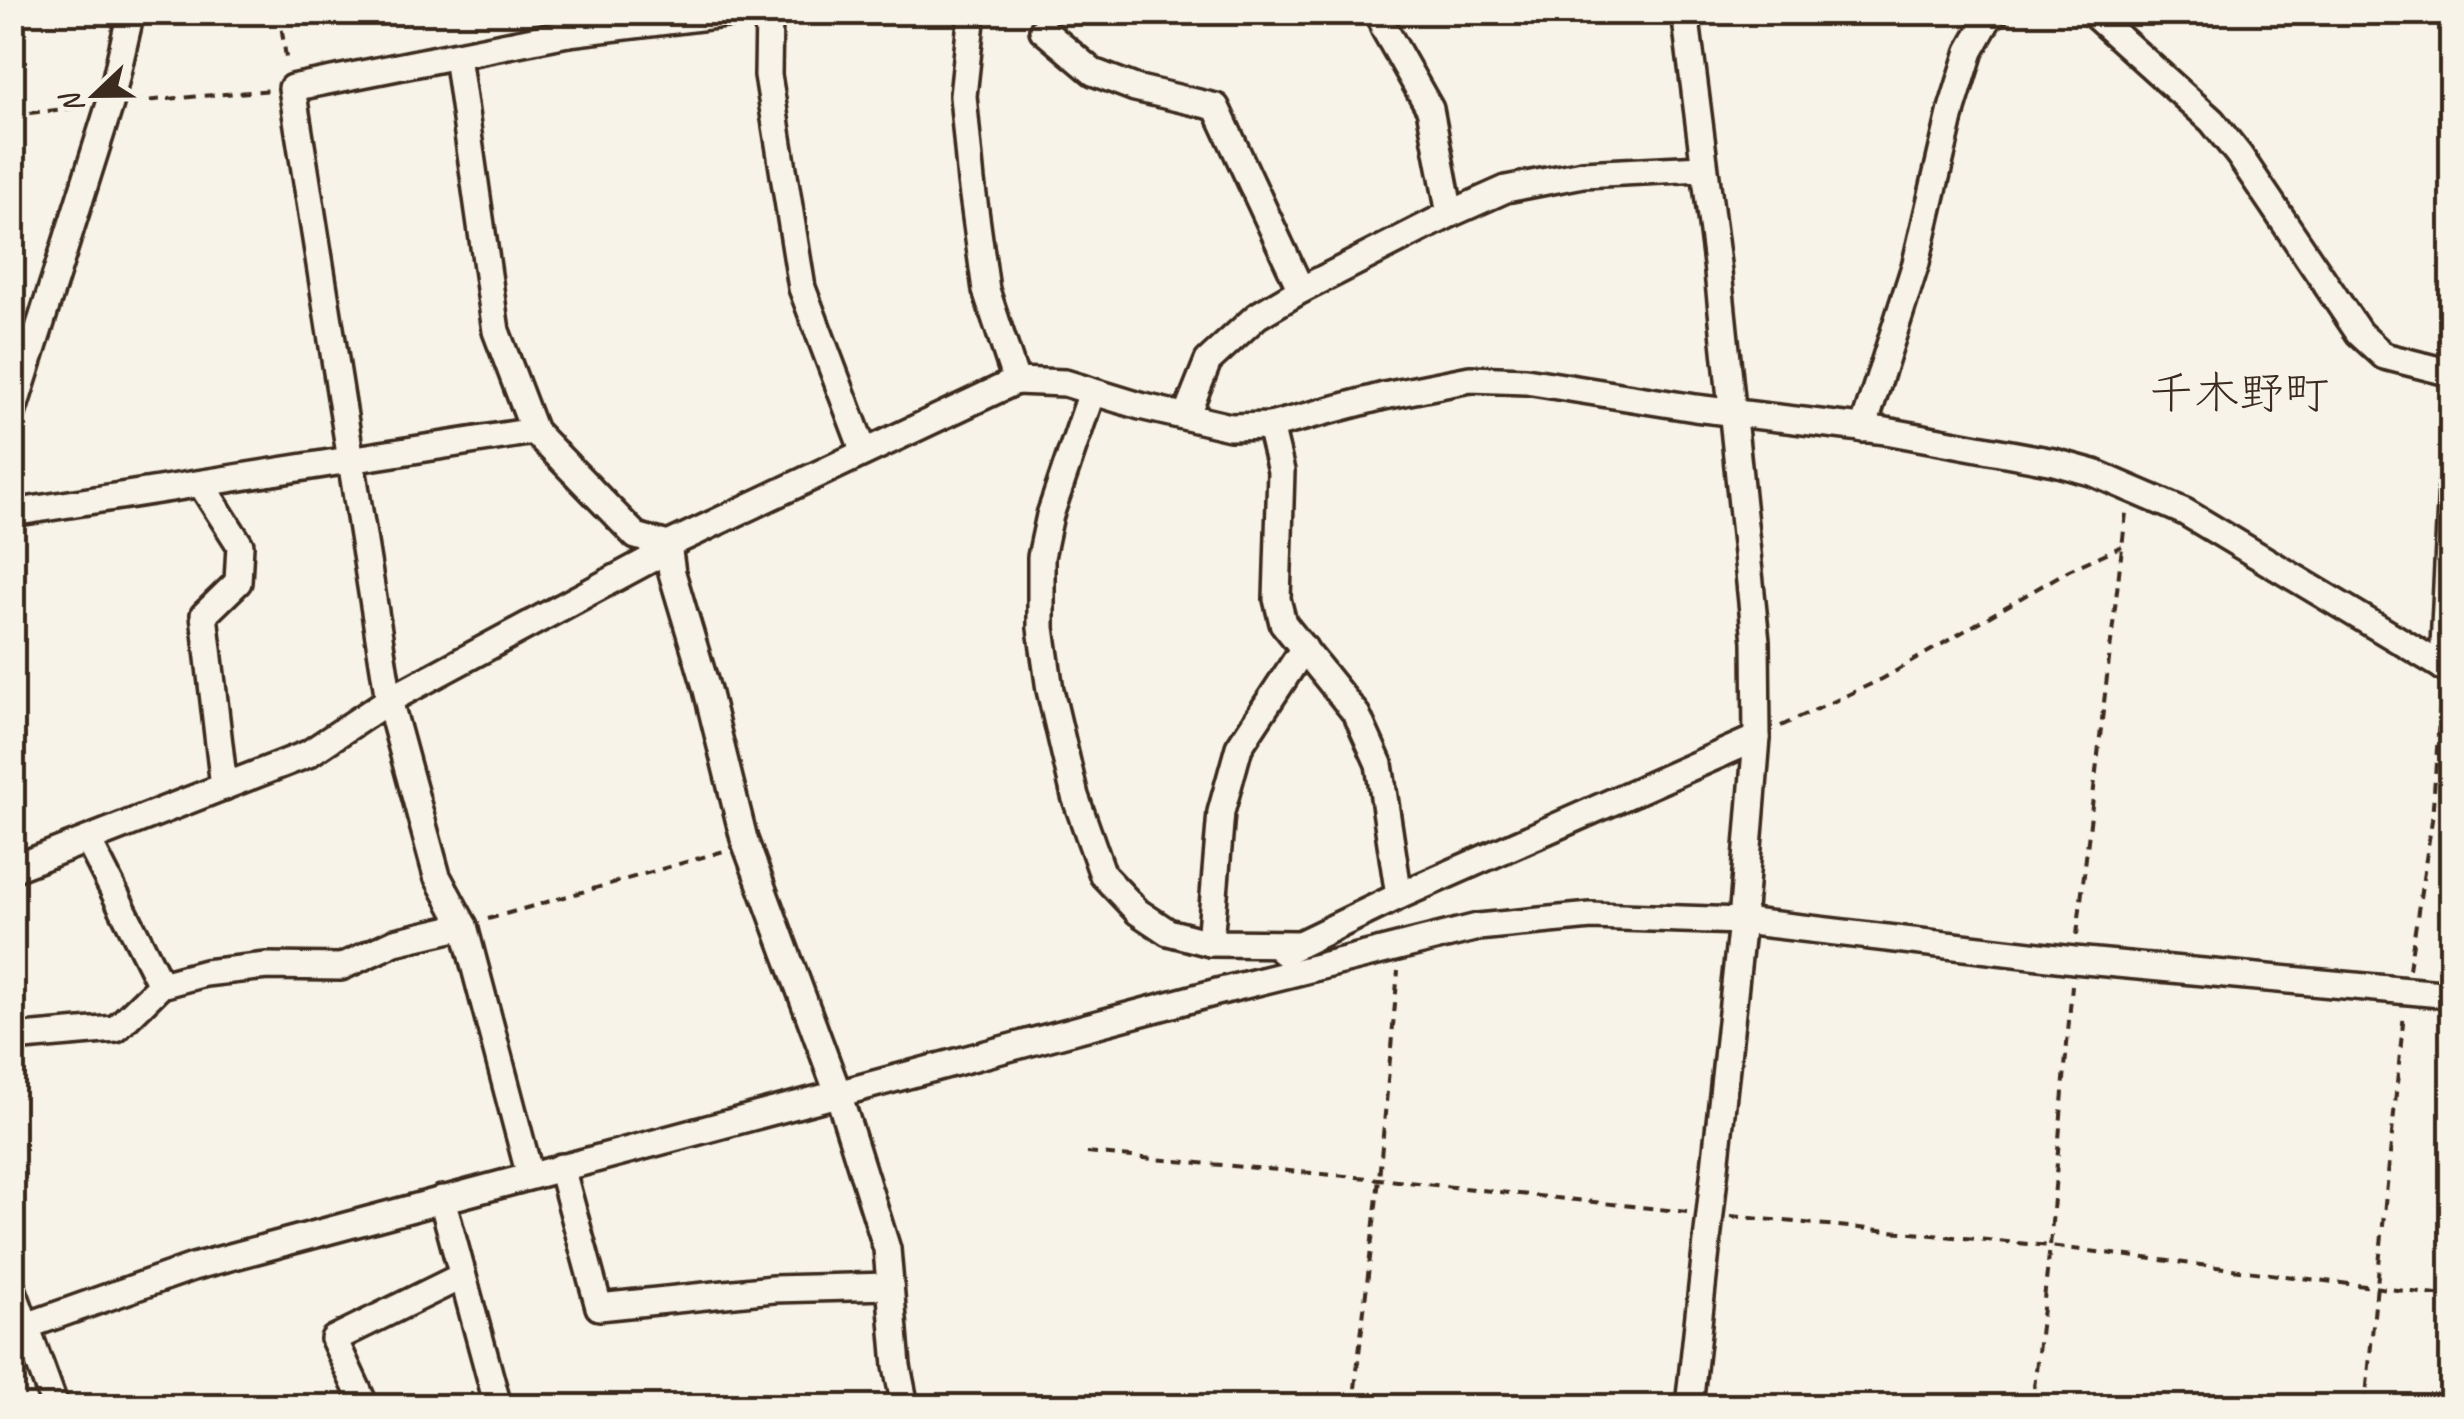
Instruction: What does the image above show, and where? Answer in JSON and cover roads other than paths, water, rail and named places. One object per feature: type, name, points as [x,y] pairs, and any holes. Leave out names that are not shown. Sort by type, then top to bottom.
[{"type":"street","points":[[12,414],[110,104],[131,12]]},
{"type":"street","points":[[568,33],[585,12]]},
{"type":"street","points":[[530,1176],[464,926],[437,876],[389,700],[292,88],[568,33],[740,12]]},
{"type":"street","points":[[770,12],[768,75],[802,288],[864,452]]},
{"type":"street","points":[[972,12],[963,96],[971,181],[986,290],[1016,381]]},
{"type":"street","points":[[1378,12],[1430,109],[1450,214]]},
{"type":"street","points":[[1685,12],[1718,272],[1756,641],[1757,738],[1742,920],[1689,1406]]},
{"type":"street","points":[[1863,429],[1916,263],[1952,109],[1970,51],[1996,12]]},
{"type":"street","points":[[2091,12],[2212,121],[2359,332],[2384,356],[2451,373],[2452,377]]},
{"type":"street","points":[[1043,30],[1093,72],[1135,88],[1216,107],[1301,290]]},
{"type":"street","points":[[456,56],[496,331],[534,431],[636,536],[668,546]]},
{"type":"street","points":[[1186,416],[1208,361],[1256,316],[1450,214],[1506,189],[1582,174],[1702,168]]},
{"type":"street","points":[[12,869],[308,754],[389,700],[651,559],[668,546],[1016,381],[1066,382],[1230,427],[1270,426],[1384,396],[1470,379],[1526,381],[1863,429],[2054,462],[2094,473],[2185,512],[2447,669],[2452,484]]},
{"type":"street","points":[[1092,392],[1050,515],[1040,557],[1040,628],[1075,796],[1103,876],[1138,912],[1168,932],[1210,943],[1297,944]]},
{"type":"street","points":[[1270,426],[1281,471],[1277,599],[1283,623],[1358,715],[1380,764],[1399,896]]},
{"type":"street","points":[[12,513],[534,431]]},
{"type":"street","points":[[201,484],[240,545],[238,582],[204,615],[224,787]]},
{"type":"street","points":[[668,546],[746,844],[838,1093],[886,1249],[897,1366],[905,1406]]},
{"type":"street","points":[[1210,943],[1221,812],[1240,747],[1304,648]]},
{"type":"street","points":[[1216,992],[1297,944],[1399,896],[1757,738]]},
{"type":"street","points":[[88,840],[162,986]]},
{"type":"street","points":[[18,1329],[193,1267],[442,1198],[1216,992],[1478,927],[1591,916],[1742,920],[2074,960],[2452,996]]},
{"type":"street","points":[[12,1038],[116,1029],[162,986],[205,973],[267,966],[341,967],[394,942],[464,926]]},
{"type":"street","points":[[561,1167],[600,1307],[773,1289],[890,1286]]},
{"type":"street","points":[[442,1198],[498,1406]]},
{"type":"street","points":[[365,1406],[334,1339],[462,1276]]},
{"type":"street","points":[[12,1288],[18,1329],[54,1406]]},
{"type":"district","name":"千木野町","points":[[2239,392]]}]
